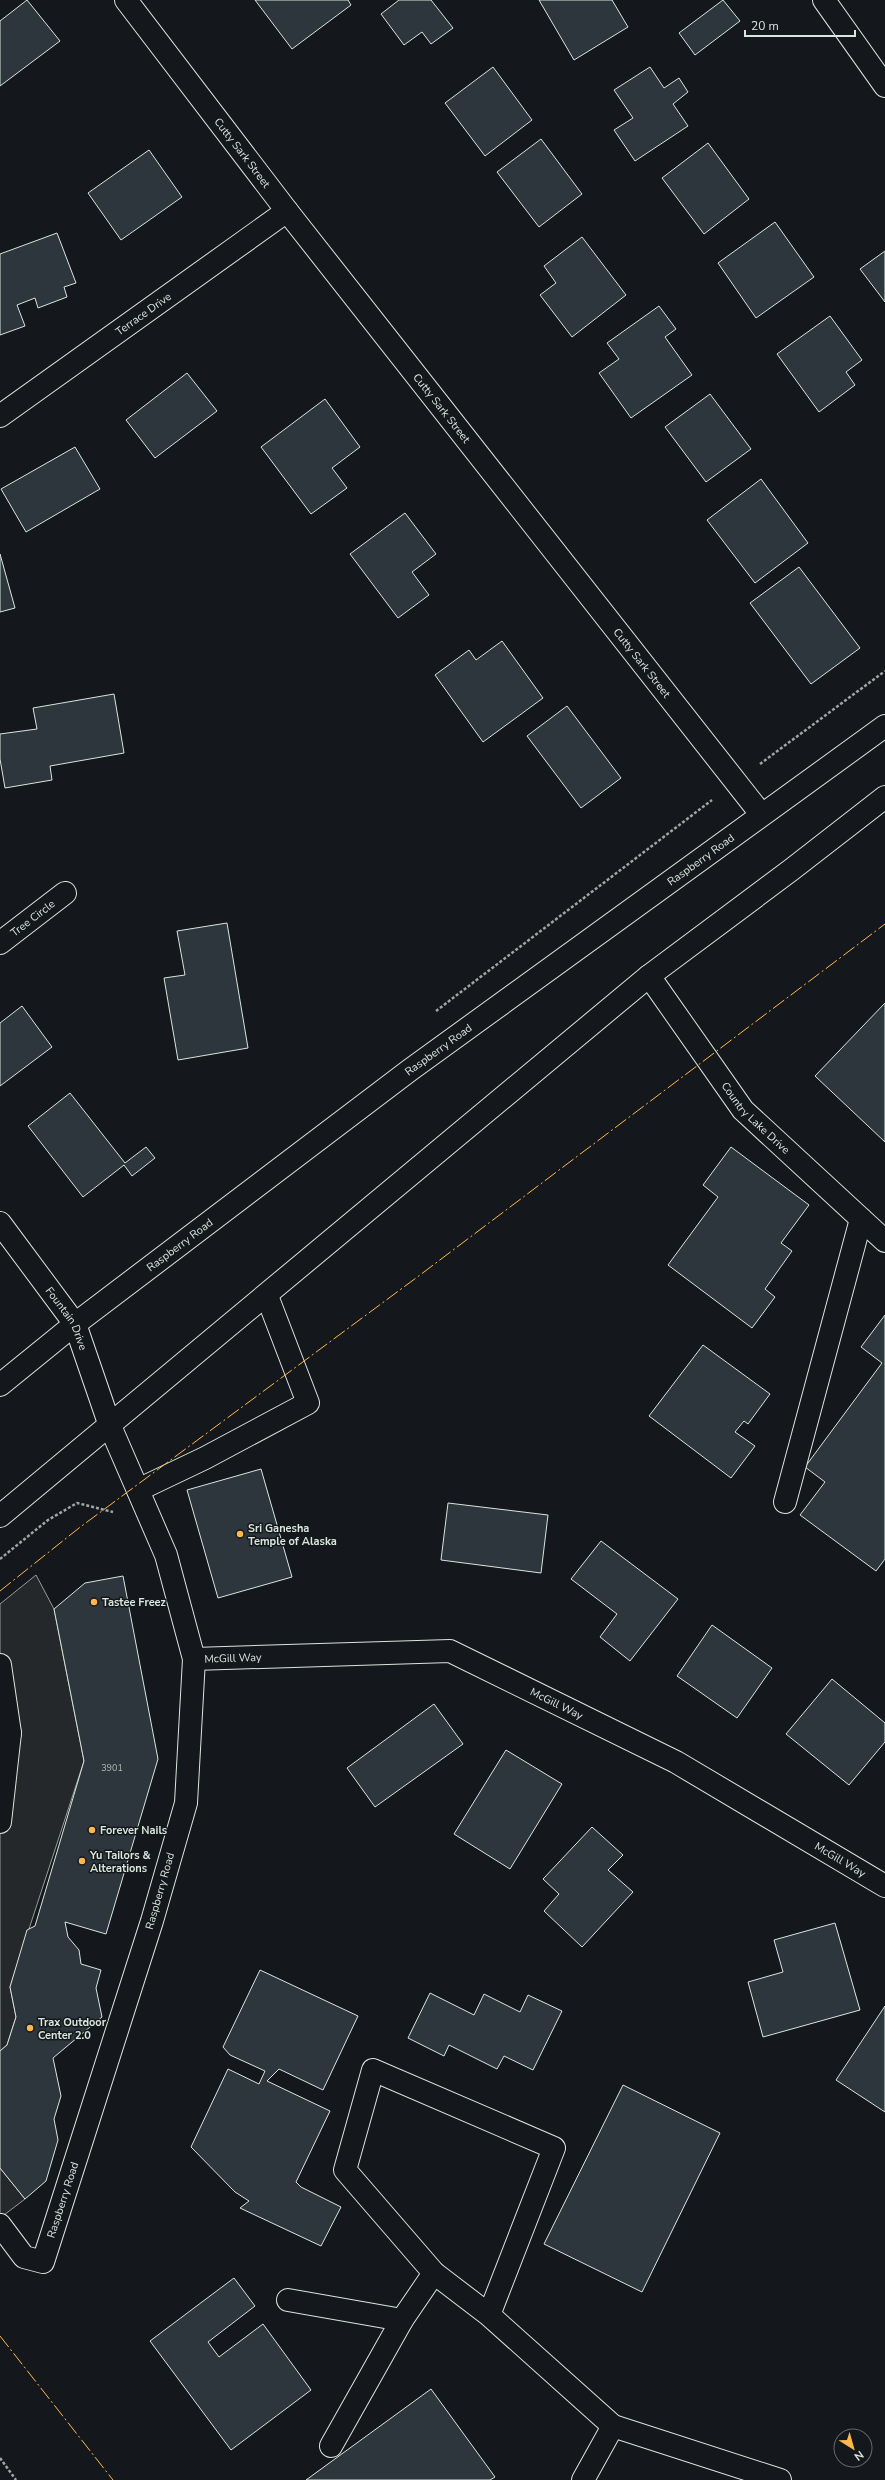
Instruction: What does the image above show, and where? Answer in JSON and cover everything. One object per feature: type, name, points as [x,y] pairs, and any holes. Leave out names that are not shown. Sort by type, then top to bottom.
[{"type":"street","name":"Cutty Sark Street","points":[[126,0],[287,211],[761,814]]},
{"type":"street","points":[[824,0],[885,86]]},
{"type":"street","name":"Terrace Drive","points":[[0,416],[287,211]]},
{"type":"street","name":"Raspberry Road","points":[[0,1385],[75,1324],[410,1070],[600,935],[761,814],[885,726]]},
{"type":"street","points":[[0,1516],[267,1296],[649,976],[791,870],[885,797]]},
{"type":"street","name":"Tree Circle","points":[[0,943],[65,894]]},
{"type":"street","name":"Country Lake Drive","points":[[649,976],[743,1110],[885,1241]]},
{"type":"street","points":[[785,1502],[861,1219]]},
{"type":"street","name":"Fountain Drive","points":[[0,1223],[75,1324],[110,1426]]},
{"type":"street","points":[[138,1490],[205,1458],[308,1403],[267,1296]]},
{"type":"street","name":"Raspberry Road","points":[[0,2225],[24,2257],[43,2262],[152,1921],[186,1803],[194,1659],[166,1555],[110,1426]]},
{"type":"street","name":"McGill Way","points":[[194,1659],[450,1652],[676,1762],[885,1886]]},
{"type":"street","points":[[0,1665],[5,1735],[0,1822]]},
{"type":"street","points":[[489,2315],[554,2148],[373,2070],[345,2170],[434,2273],[489,2315],[613,2426],[780,2480]]},
{"type":"street","points":[[331,2446],[402,2320],[434,2273]]},
{"type":"street","points":[[288,2300],[402,2320]]},
{"type":"street","points":[[583,2480],[613,2426]]},
{"type":"path","points":[[0,1559],[48,1520],[77,1504],[113,1511],[118,1516]]},
{"type":"path","points":[[0,2458],[16,2480]]},
{"type":"shaded area","points":[[36,1575],[54,1609],[84,1761],[10,1987],[16,2017],[7,2045],[0,2051],[0,1604]]},
{"type":"shaded area","points":[[0,2168],[25,2199],[0,2218]]},
{"type":"building","points":[[27,0],[60,41],[0,86],[0,21]]},
{"type":"building","points":[[255,0],[348,0],[351,5],[292,49]]},
{"type":"building","points":[[399,0],[431,0],[453,28],[431,44],[422,32],[404,45],[381,14]]},
{"type":"building","points":[[539,0],[612,0],[628,27],[574,60]]},
{"type":"building","points":[[723,0],[740,21],[695,55],[679,33]]},
{"type":"building","points":[[493,67],[532,120],[485,156],[445,103]]},
{"type":"building","points":[[650,67],[664,88],[679,78],[688,92],[673,104],[688,126],[635,161],[614,130],[633,118],[614,90]]},
{"type":"building","points":[[541,139],[582,194],[539,227],[497,172]]},
{"type":"building","points":[[708,143],[749,199],[704,234],[662,178]]},
{"type":"building","points":[[149,150],[182,197],[121,240],[88,193]]},
{"type":"building","points":[[775,222],[814,277],[756,318],[718,263]]},
{"type":"building","points":[[57,233],[76,283],[64,287],[67,297],[38,308],[35,298],[17,305],[25,326],[0,335],[0,254]]},
{"type":"building","points":[[582,237],[626,295],[572,337],[540,295],[556,283],[544,266]]},
{"type":"building","points":[[885,251],[885,302],[860,269]]},
{"type":"building","points":[[659,306],[676,329],[665,337],[692,375],[631,418],[599,373],[619,359],[607,343]]},
{"type":"building","points":[[830,316],[862,360],[846,372],[855,385],[819,412],[777,354]]},
{"type":"building","points":[[187,373],[217,411],[155,458],[126,420]]},
{"type":"building","points":[[710,394],[751,449],[706,482],[665,427]]},
{"type":"building","points":[[325,399],[360,447],[332,468],[347,488],[311,514],[261,447]]},
{"type":"building","points":[[75,447],[100,489],[26,532],[1,489]]},
{"type":"building","points":[[761,479],[808,543],[755,583],[707,520]]},
{"type":"building","points":[[405,513],[436,554],[412,572],[429,595],[398,618],[350,554]]},
{"type":"building","points":[[0,554],[15,608],[0,612]]},
{"type":"building","points":[[799,567],[860,648],[811,684],[750,603]]},
{"type":"building","points":[[502,641],[543,698],[483,742],[435,675],[469,650],[476,660]]},
{"type":"building","points":[[114,694],[124,753],[50,766],[52,780],[5,788],[0,759],[0,734],[37,729],[33,708]]},
{"type":"building","points":[[567,706],[621,778],[581,808],[527,736]]},
{"type":"building","points":[[227,923],[248,1048],[178,1060],[164,978],[185,975],[177,931]]},
{"type":"building","points":[[885,1003],[885,1142],[815,1076]]},
{"type":"building","points":[[22,1006],[52,1047],[0,1086],[0,1023]]},
{"type":"building","points":[[70,1093],[125,1163],[146,1147],[155,1158],[132,1176],[124,1165],[83,1197],[28,1126]]},
{"type":"building","points":[[731,1147],[809,1205],[781,1243],[792,1251],[765,1289],[775,1297],[752,1328],[668,1265],[718,1197],[703,1185]]},
{"type":"building","points":[[885,1315],[885,1559],[876,1571],[800,1515],[825,1482],[805,1467],[882,1363],[861,1347]]},
{"type":"building","points":[[703,1345],[770,1394],[748,1424],[744,1421],[735,1432],[755,1446],[731,1478],[649,1416]]},
{"type":"building","name":"Sri Ganesha Temple of Alaska","points":[[261,1469],[292,1577],[218,1598],[187,1490]]},
{"type":"building","points":[[448,1503],[548,1515],[541,1573],[441,1560]]},
{"type":"building","points":[[601,1541],[678,1599],[630,1661],[600,1637],[617,1614],[571,1579]]},
{"type":"building","points":[[123,1576],[158,1759],[106,1934],[65,1922],[68,1937],[79,1950],[81,1964],[101,1970],[96,1988],[102,2017],[53,2058],[61,2096],[54,2119],[58,2140],[46,2181],[25,2199],[0,2168],[0,2051],[7,2045],[16,2017],[10,1987],[27,1930],[35,1926],[84,1761],[54,1609],[85,1583]]},
{"type":"building","points":[[712,1625],[772,1668],[737,1718],[677,1676]]},
{"type":"building","points":[[832,1679],[885,1723],[885,1742],[849,1785],[786,1734]]},
{"type":"building","points":[[434,1704],[463,1744],[375,1807],[347,1768]]},
{"type":"building","points":[[506,1750],[562,1784],[510,1869],[454,1834]]},
{"type":"building","points":[[592,1827],[623,1855],[608,1870],[633,1892],[582,1947],[544,1911],[559,1894],[543,1879]]},
{"type":"building","points":[[835,1923],[860,2010],[763,2037],[748,1982],[783,1972],[774,1940]]},
{"type":"building","points":[[260,1970],[358,2016],[323,2090],[279,2069],[267,2081],[330,2111],[296,2182],[301,2187],[341,2207],[321,2246],[240,2208],[249,2201],[235,2192],[191,2147],[228,2069],[259,2084],[265,2071],[230,2055],[223,2047]]},
{"type":"building","points":[[430,1993],[474,2015],[484,1994],[520,2012],[528,1995],[562,2011],[533,2070],[504,2056],[497,2069],[449,2045],[444,2056],[408,2038]]},
{"type":"building","points":[[885,2006],[885,2112],[836,2080]]},
{"type":"building","points":[[623,2085],[720,2133],[642,2292],[544,2244]]},
{"type":"building","points":[[234,2278],[255,2306],[208,2342],[219,2357],[263,2324],[311,2390],[231,2450],[150,2341]]},
{"type":"building","points":[[431,2389],[495,2477],[490,2480],[306,2480]]},
{"type":"power","points":[[0,1591],[79,1528],[420,1275],[885,924]]},
{"type":"power","points":[[0,2336],[113,2480]]},
{"type":"place","name":"Sri Ganesha Temple of Alaska","points":[[240,1534]]},
{"type":"place","name":"Tastee Freez","points":[[94,1602]]},
{"type":"place","name":"Forever Nails","points":[[92,1830]]},
{"type":"place","name":"Yu Tailors & Alterations","points":[[82,1861]]},
{"type":"place","name":"Trax Outdoor Center 2.0","points":[[30,2028]]}]
